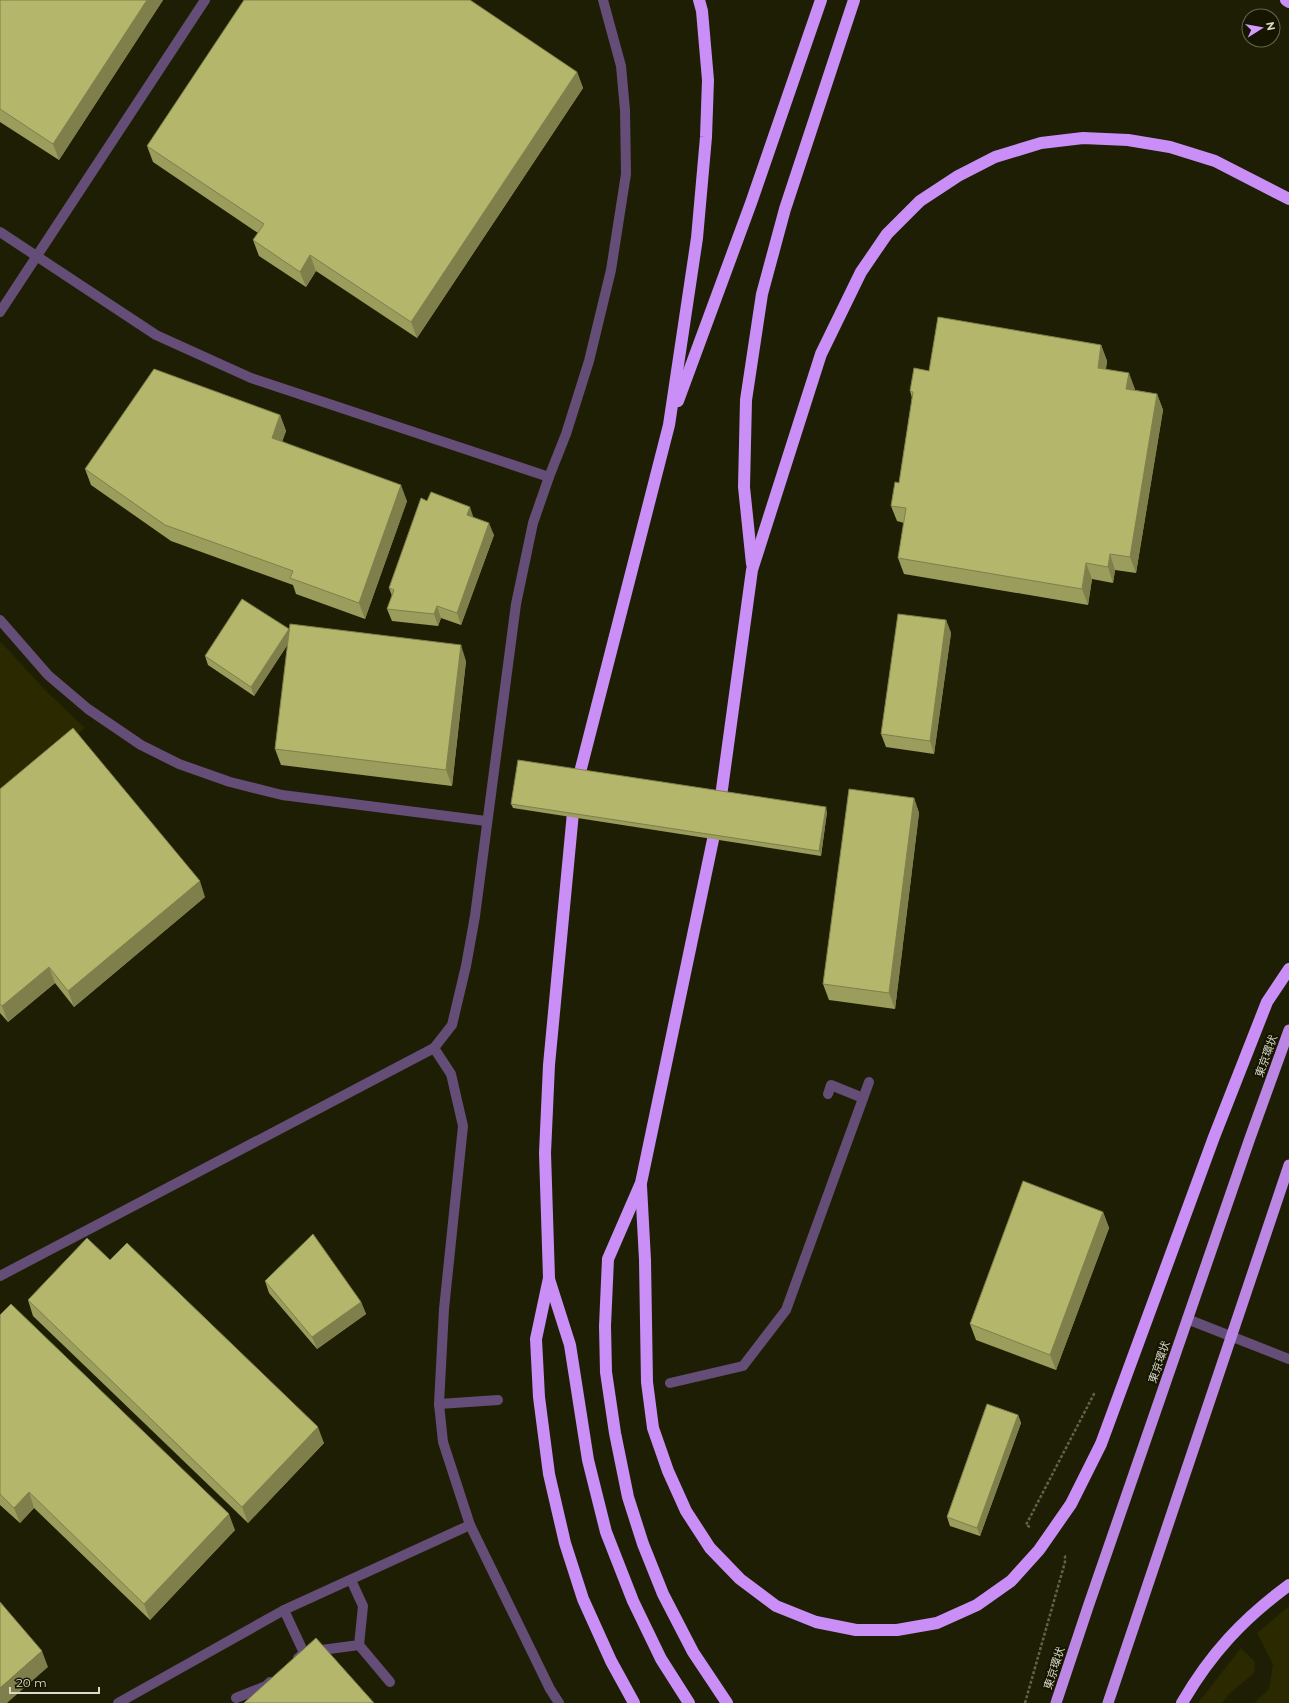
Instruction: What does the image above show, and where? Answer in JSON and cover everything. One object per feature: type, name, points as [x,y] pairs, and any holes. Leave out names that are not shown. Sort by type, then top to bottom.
[{"type":"highway","points":[[634,1703],[611,1661],[583,1599],[565,1543],[549,1474],[539,1397],[536,1339],[548,1278],[545,1153],[549,1065],[575,792],[669,425],[697,238],[706,137],[708,80],[702,11],[699,0]]},
{"type":"highway","points":[[669,425],[751,203],[821,0]]},
{"type":"highway","points":[[752,570],[744,487],[746,400],[762,294],[785,209],[854,0]]},
{"type":"highway","points":[[727,1703],[693,1652],[663,1594],[643,1544],[628,1497],[615,1433],[606,1372],[605,1326],[608,1259],[641,1182],[719,811],[752,570],[821,354],[860,272],[887,234],[920,201],[958,176],[995,157],[1041,143],[1084,138],[1128,140],[1170,147],[1215,161],[1289,199]]},
{"type":"highway","points":[[641,1182],[645,1260],[647,1382],[653,1428],[668,1471],[686,1511],[710,1548],[740,1580],[776,1606],[816,1622],[856,1630],[897,1630],[937,1623],[978,1605],[1011,1581],[1039,1550],[1071,1504],[1101,1444],[1214,1137],[1267,1002],[1289,969]]},
{"type":"highway","name":"東京環状","points":[[1056,1703],[1187,1319],[1289,1030]]},
{"type":"highway","points":[[1108,1703],[1289,1165]]},
{"type":"highway","points":[[548,1278],[570,1345],[588,1460],[606,1532],[634,1601],[661,1659],[689,1703]]},
{"type":"highway","points":[[1182,1703],[1194,1682],[1227,1638],[1258,1608],[1289,1584]]},
{"type":"street","points":[[0,312],[205,0]]},
{"type":"street","points":[[0,1276],[434,1048],[452,1024],[464,973],[474,916],[516,604],[533,523],[548,477],[566,434],[589,361],[611,270],[626,174],[626,110],[621,66],[603,0]]},
{"type":"street","points":[[0,232],[156,334],[251,378],[548,477]]},
{"type":"street","points":[[0,620],[48,675],[88,709],[142,745],[179,764],[230,782],[282,795],[486,821]]},
{"type":"street","points":[[434,1048],[451,1074],[463,1126],[444,1309],[438,1404],[443,1442],[470,1525],[550,1689],[559,1703]]},
{"type":"street","points":[[670,1384],[743,1366],[786,1310],[869,1082]]},
{"type":"street","points":[[828,1094],[831,1085],[863,1098]]},
{"type":"street","points":[[1187,1319],[1232,1335],[1289,1359]]},
{"type":"street","points":[[438,1404],[498,1400]]},
{"type":"street","points":[[118,1703],[284,1610],[470,1525]]},
{"type":"street","points":[[351,1580],[363,1606],[359,1645],[390,1682]]},
{"type":"street","points":[[284,1610],[304,1653]]},
{"type":"street","points":[[289,1666],[304,1653],[359,1645]]},
{"type":"street","points":[[236,1698],[266,1686],[279,1675]]},
{"type":"shaded area","points":[[0,641],[46,691],[85,728],[0,801]]},
{"type":"shaded area","points":[[1289,1606],[1289,1703],[1254,1703],[1269,1689],[1273,1664],[1257,1633]]},
{"type":"shaded area","points":[[1241,1648],[1255,1662],[1254,1673],[1230,1693],[1222,1703],[1198,1703]]},
{"type":"building","points":[[0,0],[147,0],[53,144],[0,109]]},
{"type":"building","points":[[244,0],[470,0],[577,72],[411,322],[310,255],[300,272],[253,240],[264,224],[147,146]]},
{"type":"building","points":[[938,317],[1101,345],[1098,368],[1129,373],[1126,389],[1157,394],[1130,557],[1110,554],[1108,567],[1086,563],[1082,589],[898,558],[906,508],[891,506],[895,482],[899,483],[913,392],[910,391],[914,368],[929,371]]},
{"type":"building","points":[[154,369],[280,415],[272,438],[401,485],[359,603],[290,578],[293,571],[165,525],[85,469]]},
{"type":"building","points":[[431,492],[470,507],[467,515],[489,523],[457,613],[437,606],[434,614],[387,609],[394,590],[389,588],[421,498],[427,501]]},
{"type":"building","points":[[242,599],[289,629],[251,687],[205,656]]},
{"type":"building","points":[[898,614],[946,620],[930,741],[881,734]]},
{"type":"building","points":[[290,624],[461,645],[446,770],[275,749]]},
{"type":"building","points":[[73,728],[200,881],[68,991],[49,967],[2,1006],[0,1004],[0,789]]},
{"type":"building","points":[[518,760],[826,807],[819,851],[511,804]]},
{"type":"building","points":[[849,789],[914,798],[889,993],[823,984]]},
{"type":"building","points":[[1023,1181],[1103,1212],[1050,1355],[970,1324]]},
{"type":"building","points":[[313,1234],[361,1302],[312,1337],[265,1281]]},
{"type":"building","points":[[87,1238],[110,1260],[127,1243],[318,1427],[242,1507],[28,1300]]},
{"type":"building","points":[[11,1304],[229,1514],[144,1604],[29,1492],[14,1508],[0,1494],[0,1315]]},
{"type":"building","points":[[987,1404],[1018,1415],[977,1528],[947,1517]]},
{"type":"building","points":[[0,1602],[42,1651],[0,1688]]},
{"type":"building","points":[[316,1638],[374,1703],[244,1703]]}]
